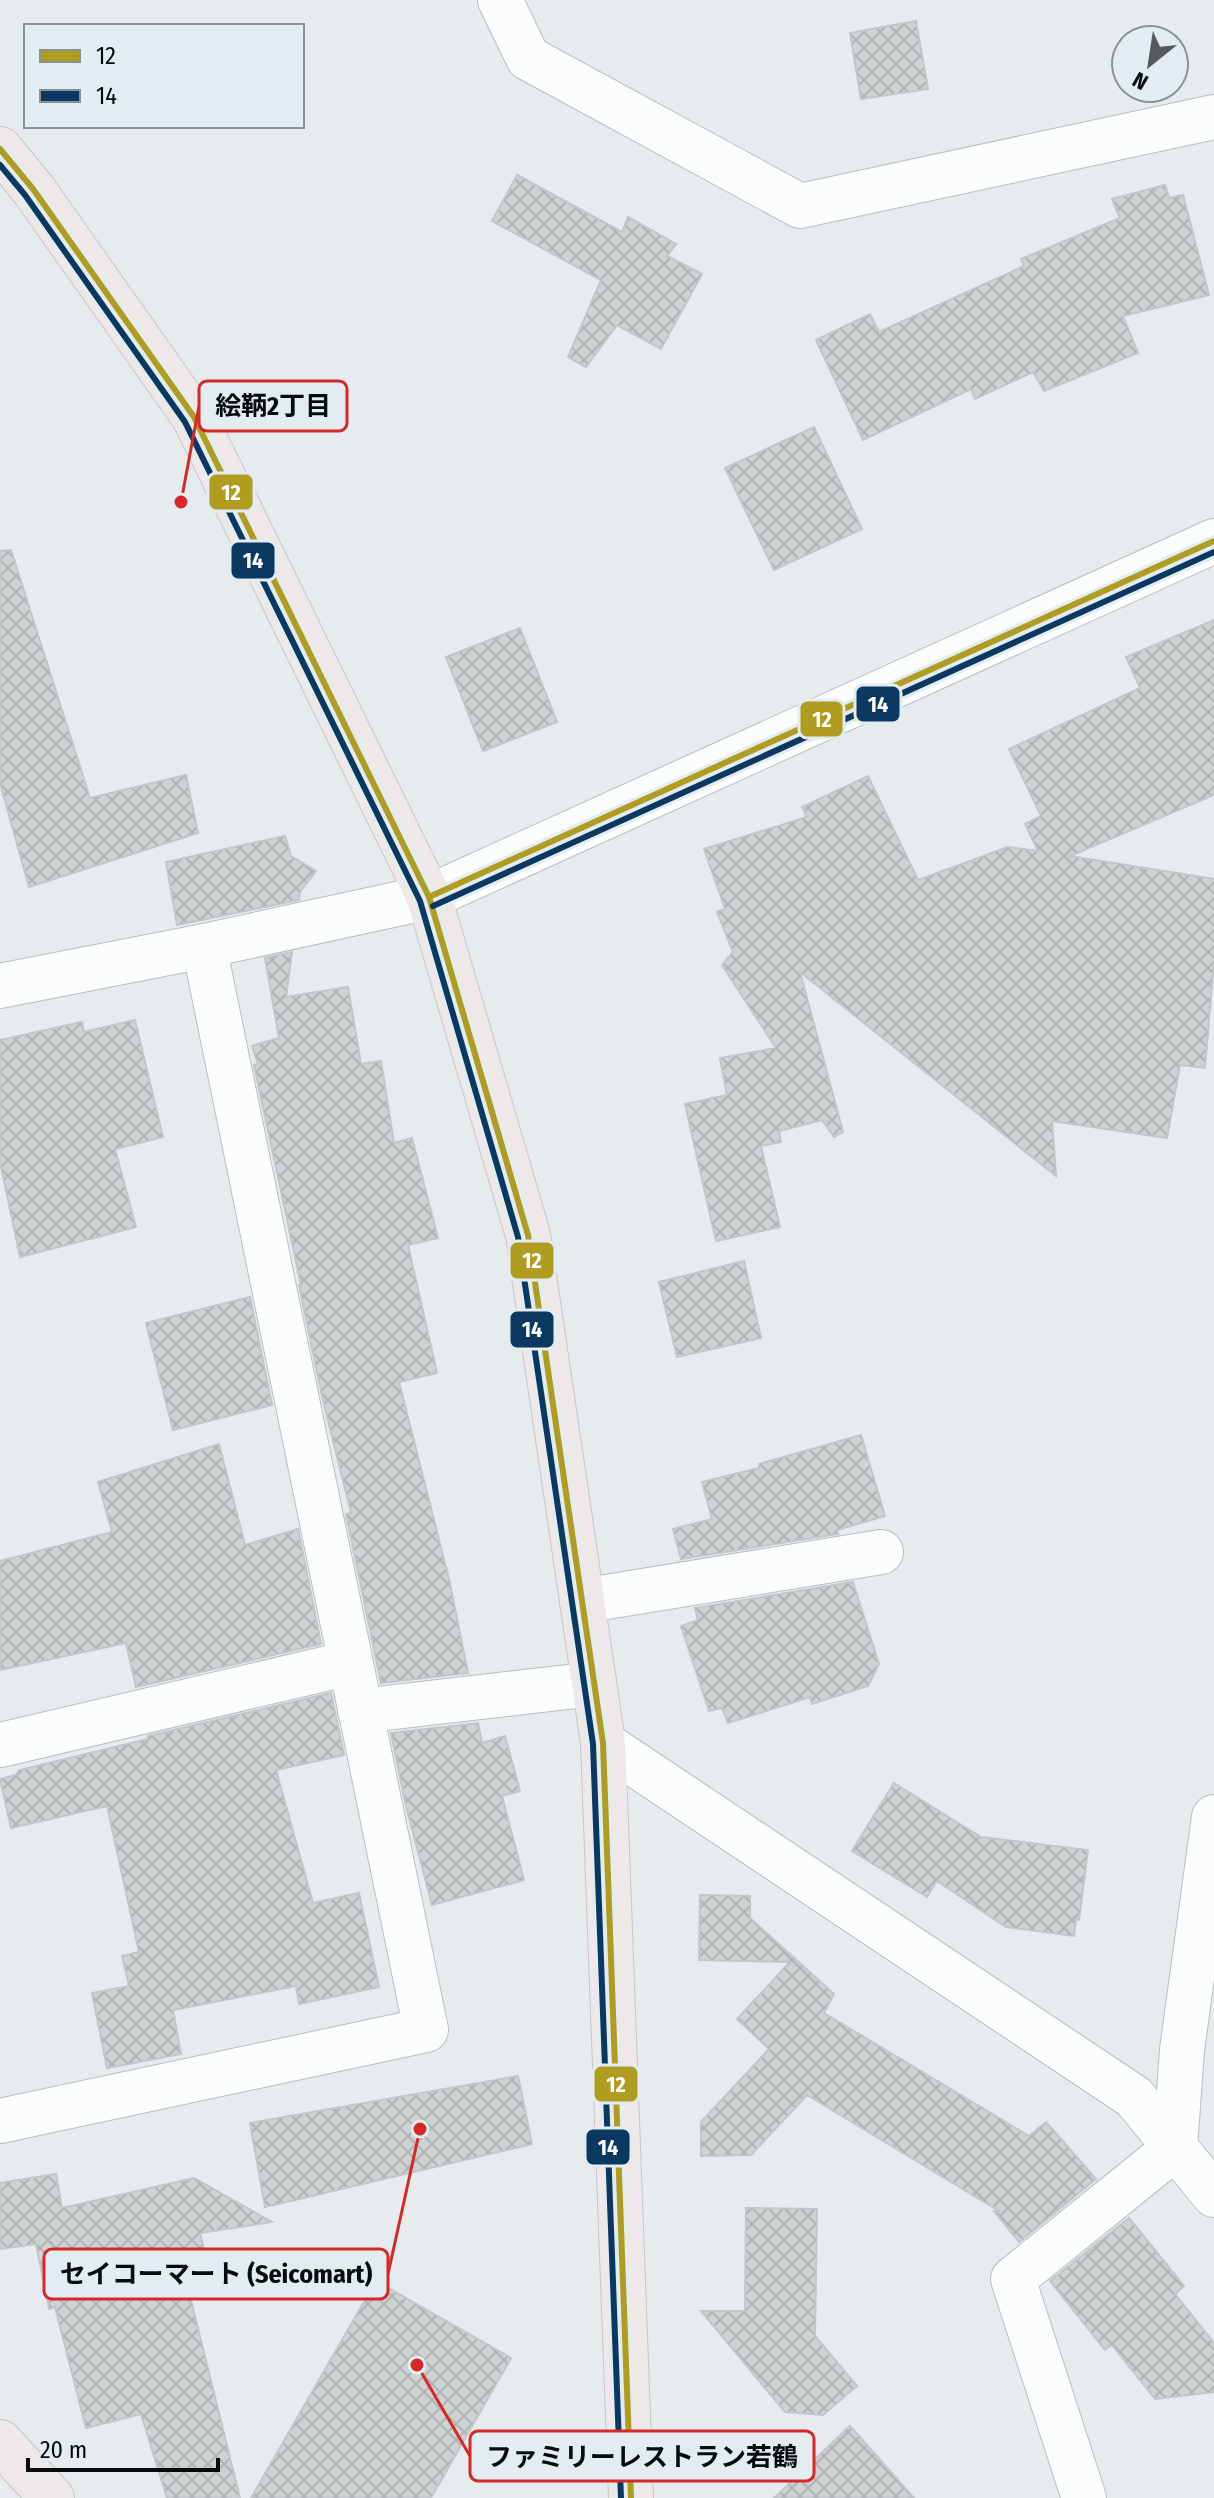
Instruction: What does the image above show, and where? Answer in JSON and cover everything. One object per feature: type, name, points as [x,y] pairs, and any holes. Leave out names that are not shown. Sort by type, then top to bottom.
[{"type":"main road","points":[[0,149],[33,189],[194,417],[429,897],[528,1235],[603,1743],[631,2498]]},
{"type":"main road","points":[[0,2442],[52,2498]]},
{"type":"street","points":[[500,0],[528,58],[800,206],[1214,117]]},
{"type":"street","points":[[0,986],[429,897],[1214,541]]},
{"type":"street","points":[[0,2121],[426,2030],[204,946]]},
{"type":"street","points":[[582,1601],[881,1552]]},
{"type":"street","points":[[0,1745],[350,1663]]},
{"type":"street","points":[[360,1711],[594,1684]]},
{"type":"street","points":[[603,1743],[1134,2097],[1214,2195]]},
{"type":"street","points":[[1084,2498],[1013,2279],[1175,2148],[1182,2050],[1214,1817]]},
{"type":"building","points":[[916,21],[928,89],[861,99],[850,33]]},
{"type":"building","points":[[517,175],[622,232],[628,217],[676,244],[667,256],[702,274],[661,349],[617,325],[586,367],[568,357],[601,280],[492,221]]},
{"type":"building","points":[[1165,185],[1169,198],[1183,195],[1209,295],[1123,316],[1138,353],[1044,391],[1033,372],[975,399],[971,389],[863,440],[816,340],[870,314],[879,332],[1024,266],[1021,259],[1120,218],[1112,199]]},
{"type":"building","points":[[814,427],[862,529],[774,570],[725,468]]},
{"type":"building","points":[[11,550],[90,798],[186,775],[198,833],[29,887],[0,783],[0,551]]},
{"type":"building","points":[[1214,620],[1214,795],[1070,856],[1214,879],[1214,960],[1205,1068],[1180,1065],[1167,1138],[1052,1121],[1056,1176],[800,972],[843,1132],[834,1137],[822,1120],[779,1131],[781,1142],[761,1146],[780,1227],[716,1241],[685,1104],[727,1095],[720,1058],[776,1048],[722,965],[733,952],[717,912],[725,909],[704,849],[807,817],[802,807],[868,776],[918,880],[1008,847],[1038,851],[1025,824],[1041,816],[1009,749],[1140,688],[1126,657]]},
{"type":"building","points":[[520,628],[557,722],[483,751],[446,657]]},
{"type":"building","points":[[285,836],[291,856],[316,871],[300,892],[299,900],[177,925],[166,862]]},
{"type":"building","points":[[292,952],[286,997],[348,987],[361,1064],[381,1061],[394,1143],[412,1138],[438,1238],[408,1245],[437,1373],[399,1382],[449,1579],[468,1673],[381,1683],[346,1514],[351,1513],[322,1396],[254,1065],[258,1064],[252,1046],[279,1038],[265,958]]},
{"type":"building","points":[[135,1020],[163,1137],[115,1149],[136,1227],[20,1257],[0,1162],[0,1040],[82,1022],[84,1032]]},
{"type":"building","points":[[744,1261],[761,1338],[677,1357],[659,1282]]},
{"type":"building","points":[[250,1297],[272,1405],[173,1430],[146,1323]]},
{"type":"building","points":[[861,1435],[885,1516],[837,1530],[838,1534],[681,1559],[673,1529],[712,1519],[702,1482],[759,1468],[759,1464]]},
{"type":"building","points":[[219,1444],[245,1545],[298,1529],[321,1644],[136,1687],[126,1643],[0,1670],[0,1561],[112,1532],[98,1482]]},
{"type":"building","points":[[853,1582],[879,1664],[868,1686],[812,1704],[810,1697],[728,1723],[722,1708],[709,1711],[681,1626],[698,1620],[695,1608]]},
{"type":"building","points":[[331,1693],[344,1755],[276,1770],[313,1903],[359,1893],[379,1987],[299,2004],[296,1986],[173,2010],[181,2054],[107,2068],[92,1993],[129,1986],[122,1956],[139,1952],[107,1806],[11,1828],[0,1779],[16,1775],[19,1770],[148,1739],[148,1736]]},
{"type":"building","points":[[478,1723],[482,1743],[505,1736],[520,1791],[502,1796],[524,1880],[432,1905],[391,1733]]},
{"type":"building","points":[[894,1783],[981,1837],[1088,1850],[1074,1936],[1006,1927],[937,1881],[927,1897],[852,1851]]},
{"type":"building","points":[[700,1895],[750,1896],[750,1918],[834,1994],[824,2013],[1029,2136],[1046,2122],[1096,2179],[1019,2242],[994,2211],[999,2211],[807,2095],[751,2155],[701,2156],[701,2122],[769,2049],[737,2019],[790,1962],[699,1960]]},
{"type":"building","points":[[518,2076],[532,2144],[265,2207],[250,2123]]},
{"type":"building","points":[[56,2174],[62,2208],[194,2178],[272,2222],[200,2233],[210,2274],[186,2280],[240,2498],[167,2498],[141,2414],[86,2428],[55,2307],[49,2309],[36,2244],[0,2249],[0,2183]]},
{"type":"building","points":[[746,2208],[817,2209],[815,2336],[857,2386],[823,2415],[785,2412],[701,2311],[745,2311]]},
{"type":"building","points":[[1129,2218],[1184,2286],[1175,2294],[1214,2343],[1214,2392],[1155,2399],[1112,2345],[1105,2350],[1050,2281]]},
{"type":"building","points":[[376,2281],[511,2358],[431,2498],[251,2498]]},
{"type":"building","points":[[850,2426],[914,2498],[774,2498]]},
{"type":"transit line","name":"12","points":[[0,149],[33,189],[194,417],[429,897],[528,1235],[603,1743],[631,2498]]},
{"type":"transit line","name":"14","points":[[0,165],[25,195],[185,422],[420,901],[518,1237],[593,1744],[621,2498]]},
{"type":"transit line","name":"12","points":[[429,897],[1214,541]]},
{"type":"transit line","name":"14","points":[[433,906],[1214,552]]},
{"type":"place","name":"絵鞆2丁目","points":[[181,502]]},
{"type":"place","name":"セイコーマート (Seicomart)","points":[[420,2129]]},
{"type":"place","name":"ファミリーレストラン若鶴","points":[[417,2365]]}]
